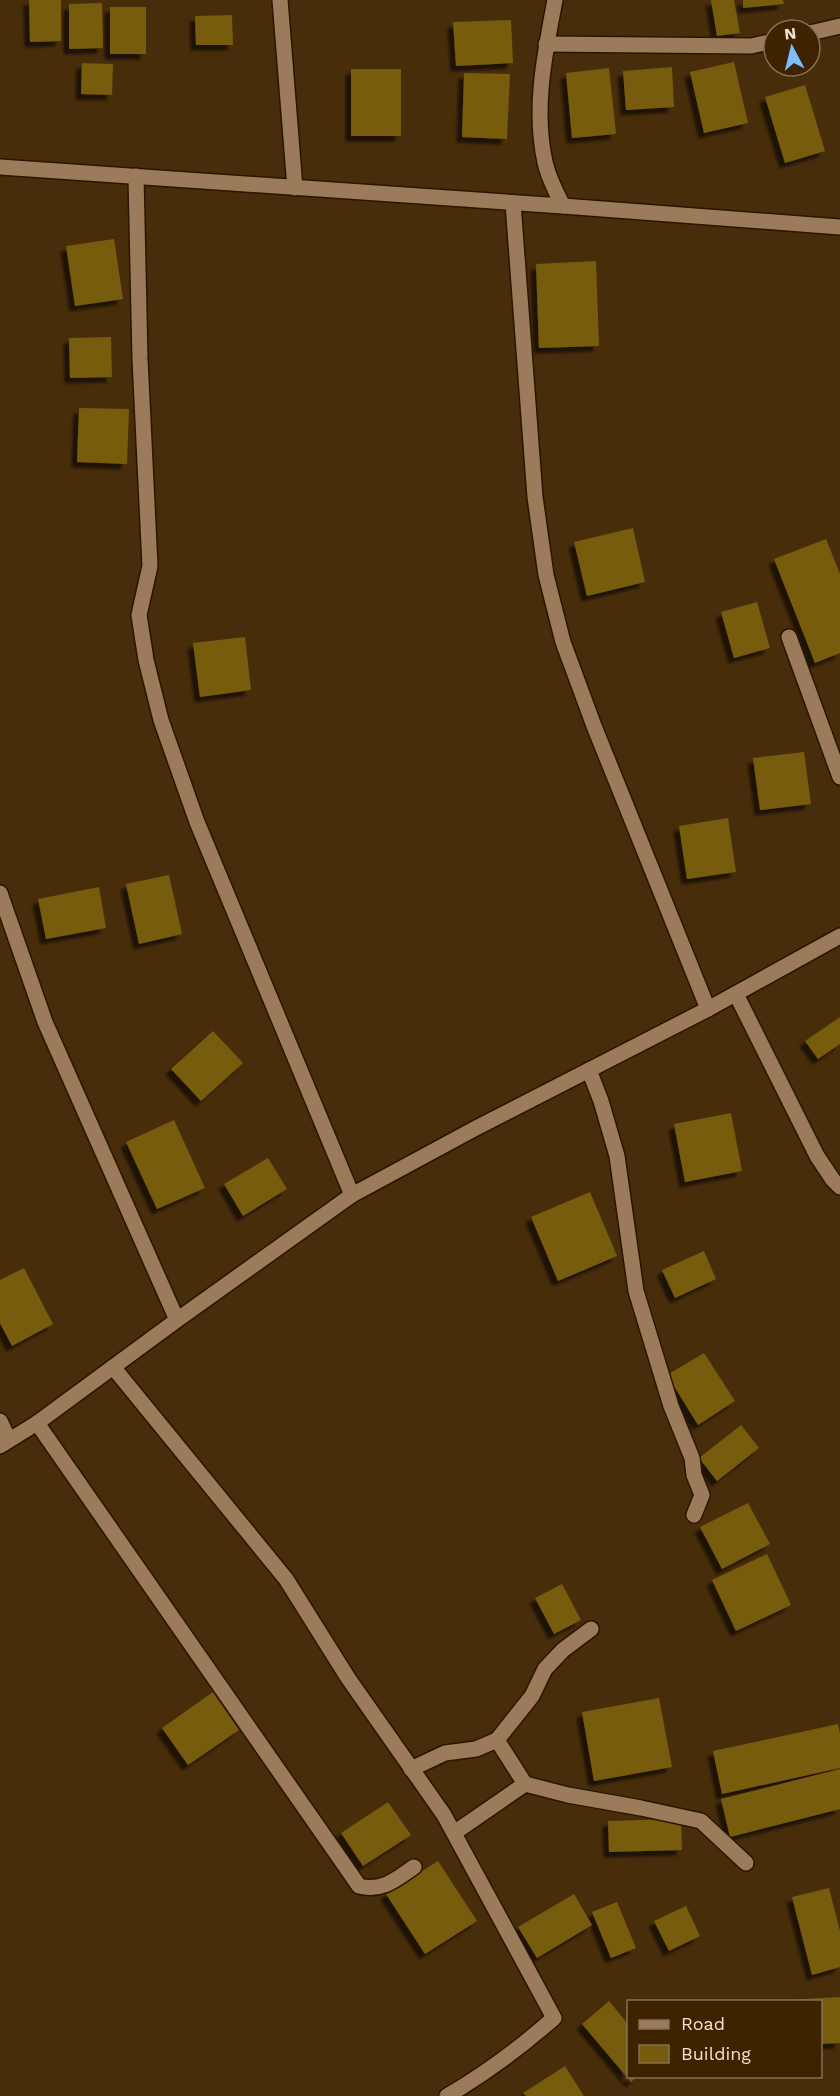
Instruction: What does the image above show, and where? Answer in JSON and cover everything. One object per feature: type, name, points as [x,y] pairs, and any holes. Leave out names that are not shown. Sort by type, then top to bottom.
[{"type":"street","points":[[280,0],[295,188]]},
{"type":"street","points":[[555,0],[546,44],[539,102],[545,164],[563,206]]},
{"type":"street","points":[[822,30],[840,26]]},
{"type":"street","points":[[546,44],[751,46],[762,44]]},
{"type":"street","points":[[0,167],[840,227]]},
{"type":"street","points":[[136,176],[140,359],[150,566],[139,615],[146,660],[161,720],[197,822],[352,1195]]},
{"type":"street","points":[[513,204],[535,497],[546,574],[563,642],[594,726],[708,1009]]},
{"type":"street","points":[[789,637],[840,777]]},
{"type":"street","points":[[0,892],[45,1022],[177,1320]]},
{"type":"street","points":[[0,1421],[4,1443],[37,1423],[352,1195],[708,1009],[840,936]]},
{"type":"street","points":[[736,994],[817,1156],[840,1187]]},
{"type":"street","points":[[589,1070],[601,1101],[617,1156],[636,1291],[671,1406],[692,1458],[694,1475],[702,1495],[694,1515]]},
{"type":"street","points":[[113,1367],[286,1579],[348,1678],[444,1815],[554,2018],[471,2082],[447,2096]]},
{"type":"street","points":[[37,1423],[359,1886],[371,1889],[387,1886],[414,1867]]},
{"type":"street","points":[[411,1769],[444,1753],[476,1749],[497,1740],[532,1696],[545,1669],[563,1650],[591,1629]]},
{"type":"street","points":[[497,1740],[525,1784],[568,1795],[701,1821],[746,1863]]},
{"type":"street","points":[[454,1833],[525,1784]]},
{"type":"building","points":[[29,0],[61,0],[61,41],[30,42]]},
{"type":"building","points":[[711,0],[734,0],[740,33],[717,36]]},
{"type":"building","points":[[743,0],[783,0],[784,4],[743,8]]},
{"type":"building","points":[[102,3],[103,48],[69,49],[69,4]]},
{"type":"building","points":[[110,7],[146,7],[146,54],[110,54]]},
{"type":"building","points":[[232,15],[233,45],[196,45],[195,16]]},
{"type":"building","points":[[511,20],[513,63],[456,66],[453,22]]},
{"type":"building","points":[[734,62],[748,123],[704,133],[690,72]]},
{"type":"building","points":[[82,63],[113,64],[112,95],[81,94]]},
{"type":"building","points":[[672,67],[674,107],[626,110],[623,71]]},
{"type":"building","points":[[609,68],[616,134],[572,138],[566,73]]},
{"type":"building","points":[[351,69],[401,69],[401,136],[351,136]]},
{"type":"building","points":[[464,73],[510,74],[507,139],[462,137]]},
{"type":"building","points":[[805,85],[825,151],[785,163],[765,97]]},
{"type":"building","points":[[114,239],[123,299],[75,306],[66,246]]},
{"type":"building","points":[[596,261],[599,346],[539,348],[536,264]]},
{"type":"building","points":[[111,337],[112,377],[70,378],[69,338]]},
{"type":"building","points":[[79,408],[129,409],[127,464],[77,462]]},
{"type":"building","points":[[633,528],[645,582],[587,596],[574,542]]},
{"type":"building","points":[[826,539],[840,574],[840,653],[815,663],[774,559]]},
{"type":"building","points":[[757,602],[770,648],[734,658],[721,612]]},
{"type":"building","points":[[245,637],[251,690],[200,697],[193,643]]},
{"type":"building","points":[[804,752],[811,804],[760,810],[753,758]]},
{"type":"building","points":[[728,818],[736,872],[687,879],[679,826]]},
{"type":"building","points":[[169,875],[182,934],[139,944],[126,884]]},
{"type":"building","points":[[99,887],[106,928],[46,939],[38,899]]},
{"type":"building","points":[[840,1017],[840,1044],[818,1059],[805,1041]]},
{"type":"building","points":[[213,1031],[243,1063],[201,1101],[171,1069]]},
{"type":"building","points":[[731,1113],[742,1171],[685,1182],[674,1124]]},
{"type":"building","points":[[174,1120],[205,1188],[157,1209],[126,1142]]},
{"type":"building","points":[[268,1158],[287,1189],[243,1216],[224,1184]]},
{"type":"building","points":[[590,1192],[617,1256],[558,1281],[531,1217]]},
{"type":"building","points":[[704,1251],[716,1279],[675,1298],[662,1270]]},
{"type":"building","points":[[24,1268],[53,1324],[12,1346],[0,1323],[0,1280]]},
{"type":"building","points":[[704,1353],[735,1401],[698,1425],[667,1375]]},
{"type":"building","points":[[741,1425],[759,1448],[717,1481],[699,1458]]},
{"type":"building","points":[[748,1503],[770,1544],[722,1569],[700,1527]]},
{"type":"building","points":[[767,1554],[791,1605],[736,1631],[712,1580]]},
{"type":"building","points":[[562,1584],[581,1620],[554,1634],[535,1598]]},
{"type":"building","points":[[213,1692],[239,1730],[188,1765],[162,1728]]},
{"type":"building","points":[[659,1698],[672,1767],[594,1781],[582,1712]]},
{"type":"building","points":[[838,1724],[840,1768],[722,1794],[713,1751]]},
{"type":"building","points":[[840,1769],[840,1809],[730,1837],[721,1799]]},
{"type":"building","points":[[388,1802],[411,1835],[363,1866],[341,1833]]},
{"type":"building","points":[[681,1819],[682,1850],[609,1852],[608,1821]]},
{"type":"building","points":[[438,1861],[477,1921],[425,1954],[386,1894]]},
{"type":"building","points":[[829,1888],[840,1931],[840,1967],[812,1975],[792,1897]]},
{"type":"building","points":[[574,1894],[592,1925],[537,1958],[518,1927]]},
{"type":"building","points":[[617,1902],[636,1948],[611,1958],[592,1912]]},
{"type":"building","points":[[686,1906],[700,1936],[669,1951],[654,1921]]},
{"type":"building","points":[[840,1997],[840,2043],[822,2044],[822,2000],[788,2000]]},
{"type":"building","points":[[609,2001],[627,2023],[627,2077],[582,2024]]},
{"type":"building","points":[[565,2066],[584,2096],[526,2096],[523,2093]]}]
